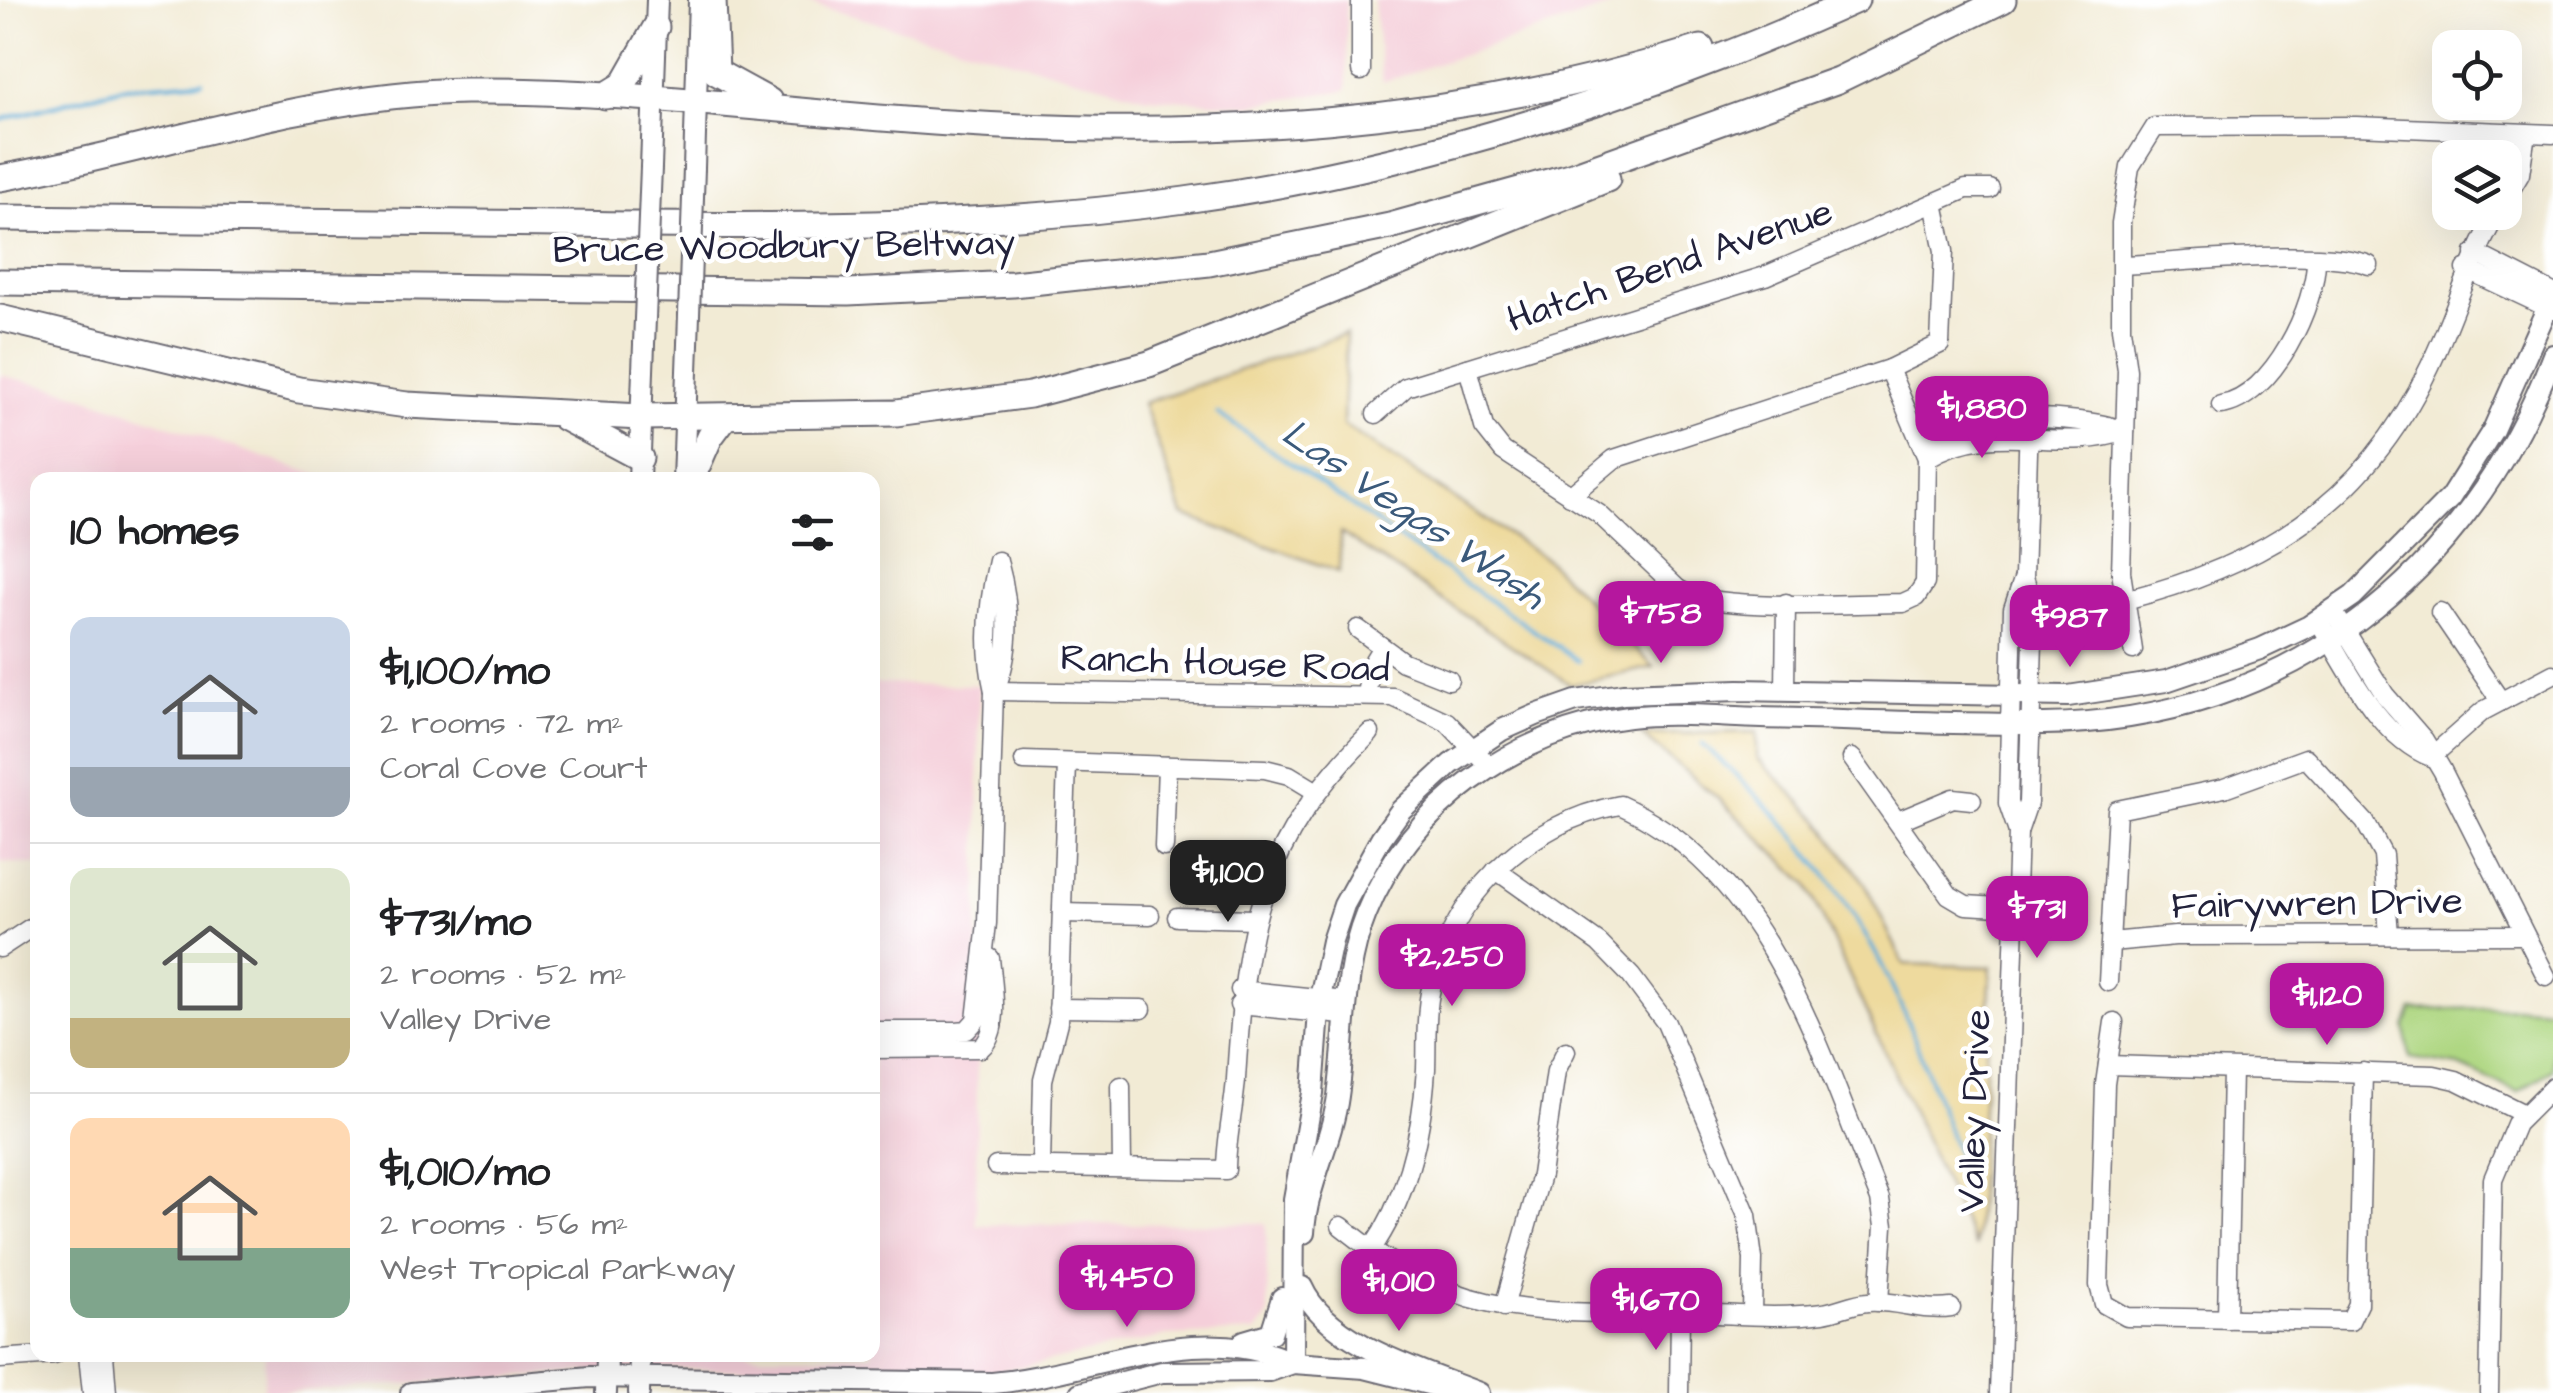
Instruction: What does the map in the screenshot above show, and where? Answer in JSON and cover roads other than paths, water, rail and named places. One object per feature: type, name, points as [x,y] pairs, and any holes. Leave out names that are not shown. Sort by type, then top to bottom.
[{"type":"highway","points":[[713,0],[716,72],[782,108]]},
{"type":"highway","points":[[0,178],[285,112],[367,98],[483,91],[696,100],[948,123],[1122,131],[1244,130],[1362,120],[1579,81],[1678,56],[1844,0]]},
{"type":"highway","name":"Bruce Woodbury Beltway","points":[[0,218],[844,228],[1188,200],[1353,167],[1532,124],[1664,79],[1856,0]]},
{"type":"highway","name":"Bruce Woodbury Beltway","points":[[0,282],[848,292],[1014,284],[1208,263],[1390,226],[1570,176],[1781,102],[1886,58],[2003,0]]},
{"type":"highway","points":[[604,96],[623,85],[656,27]]},
{"type":"highway","points":[[0,318],[324,396],[434,408],[640,417],[931,410],[1030,394],[1134,368],[1242,330],[1545,206],[1781,102]]},
{"type":"highway","points":[[556,414],[640,469]]},
{"type":"highway","points":[[695,472],[710,437],[725,417]]},
{"type":"main road","points":[[640,469],[657,0]]},
{"type":"main road","points":[[682,472],[699,0]]},
{"type":"main road","points":[[411,1393],[606,1385],[971,1388],[1058,1375],[1142,1352],[1257,1340],[1274,1329],[1281,1306],[1288,1194],[1313,1093],[1319,1005],[1332,941],[1363,866],[1401,810],[1473,747],[1536,714],[1576,701],[1665,691],[2098,693],[2166,681],[2260,649],[2325,616],[2407,546],[2474,465],[2552,301]]},
{"type":"main road","points":[[1080,1393],[1162,1372],[1270,1371],[1293,1363],[1300,1347],[1304,1222],[1338,1096],[1344,1008],[1355,948],[1384,876],[1440,808],[1490,767],[1546,738],[1631,716],[2020,723],[2112,719],[2197,702],[2281,669],[2339,636],[2427,562],[2479,501],[2528,416],[2553,355]]},
{"type":"main road","points":[[1293,1363],[1294,1199],[1299,1158]]},
{"type":"main road","points":[[1302,1287],[1323,1320],[1390,1357],[1480,1393]]},
{"type":"main road","points":[[1188,1346],[1264,1349],[1293,1363],[1366,1368],[1464,1393]]},
{"type":"street","points":[[1360,0],[1361,71]]},
{"type":"street","points":[[2134,650],[2121,572],[2125,432],[2121,222],[2130,167],[2155,127],[2356,126],[2553,134]]},
{"type":"street","points":[[2522,160],[2526,133]]},
{"type":"street","name":"Hatch Bend Avenue","points":[[1376,414],[1406,387],[1765,276],[1966,189],[1990,189]]},
{"type":"street","points":[[1570,496],[1614,459],[1890,368],[1940,344],[1943,228],[1934,203]]},
{"type":"street","points":[[2125,600],[2184,585],[2243,562],[2302,527],[2368,467],[2425,374],[2470,261],[2488,230]]},
{"type":"street","points":[[2122,264],[2316,258],[2354,259],[2369,265]]},
{"type":"street","points":[[2221,404],[2243,397],[2284,351],[2315,289],[2316,258]]},
{"type":"street","points":[[2470,261],[2552,301]]},
{"type":"street","points":[[1468,368],[1484,427],[1503,452],[1599,514],[1692,598],[1786,604],[1903,603],[1916,597],[1924,582],[1924,450],[1890,368]]},
{"type":"street","points":[[1924,450],[2029,429],[2104,439],[2125,432]]},
{"type":"street","name":"Valley Drive","points":[[1999,1393],[2018,832],[2028,803],[2020,723],[2034,609],[2024,577],[2029,429]]},
{"type":"street","points":[[880,1037],[968,1030],[976,1020],[987,923],[994,691],[989,670],[990,593],[998,561],[1006,593],[1004,670],[994,691]]},
{"type":"street","points":[[1785,690],[1786,604]]},
{"type":"street","points":[[2440,612],[2500,700]]},
{"type":"street","points":[[2325,616],[2395,735],[2411,749],[2430,757],[2442,770],[2546,976]]},
{"type":"street","points":[[1358,630],[1418,670],[1449,680]]},
{"type":"street","points":[[1366,695],[1370,665],[1382,647]]},
{"type":"street","points":[[2430,757],[2500,700],[2553,674]]},
{"type":"street","name":"Ranch House Road","points":[[994,691],[1394,697],[1426,708],[1447,722],[1490,767]]},
{"type":"street","points":[[996,1166],[1226,1170],[1240,998],[1255,919],[1283,846],[1317,792],[1370,733]]},
{"type":"street","points":[[1852,758],[1949,895],[1966,905],[2016,908]]},
{"type":"street","points":[[2108,982],[2116,810],[2224,788],[2306,758],[2366,822],[2383,855],[2389,935]]},
{"type":"street","points":[[1024,761],[1276,770],[1317,792]]},
{"type":"street","points":[[1040,1166],[1044,1066],[1058,1008],[1067,764]]},
{"type":"street","points":[[1164,848],[1166,766]]},
{"type":"street","points":[[1898,821],[1953,798],[1972,800]]},
{"type":"street","points":[[1371,1250],[1398,1207],[1411,1163],[1425,1088],[1430,992],[1456,925],[1496,870],[1557,826],[1620,805],[1668,834],[1727,889],[1758,928],[1796,994],[1880,1198],[1884,1226],[1879,1302]]},
{"type":"street","points":[[1496,870],[1598,943],[1632,976],[1666,1023],[1747,1215],[1754,1259],[1752,1314]]},
{"type":"street","points":[[1062,913],[1150,915]]},
{"type":"street","points":[[1177,917],[1255,919]]},
{"type":"street","points":[[880,1038],[964,1052],[981,1048],[990,1036],[993,998],[987,923]]},
{"type":"street","points":[[5,944],[30,928]]},
{"type":"street","name":"Fairywren Drive","points":[[2110,942],[2175,936],[2524,935]]},
{"type":"street","points":[[1240,998],[1344,1008]]},
{"type":"street","points":[[1058,1008],[1142,1010]]},
{"type":"street","points":[[2114,1022],[2108,1066],[2099,1285],[2110,1310],[2127,1317],[2350,1321],[2358,1304],[2362,1072]]},
{"type":"street","points":[[1504,1307],[1541,1175],[1556,1071],[1566,1051]]},
{"type":"street","points":[[2108,1066],[2446,1076],[2524,1114]]},
{"type":"street","points":[[2227,1319],[2232,1070]]},
{"type":"street","points":[[1122,1086],[1122,1168]]},
{"type":"street","points":[[2489,1393],[2493,1179],[2505,1146],[2524,1114],[2553,1087]]},
{"type":"street","points":[[1341,1226],[1371,1250],[1442,1291],[1504,1307],[1680,1314],[1825,1313],[1879,1302],[1935,1310],[1951,1308]]},
{"type":"street","points":[[1679,1393],[1680,1314]]},
{"type":"street","points":[[0,1360],[30,1357]]},
{"type":"street","points":[[90,1362],[99,1388]]},
{"type":"street","points":[[99,1388],[103,1362]]},
{"type":"waterway","name":"Las Vegas Wash","points":[[0,120],[124,87],[202,81]]},
{"type":"waterway","name":"Las Vegas Wash","points":[[1217,413],[1578,661]]},
{"type":"waterway","name":"Las Vegas Wash","points":[[1702,744],[1795,836],[1853,914],[1897,997],[1964,1171]]}]
